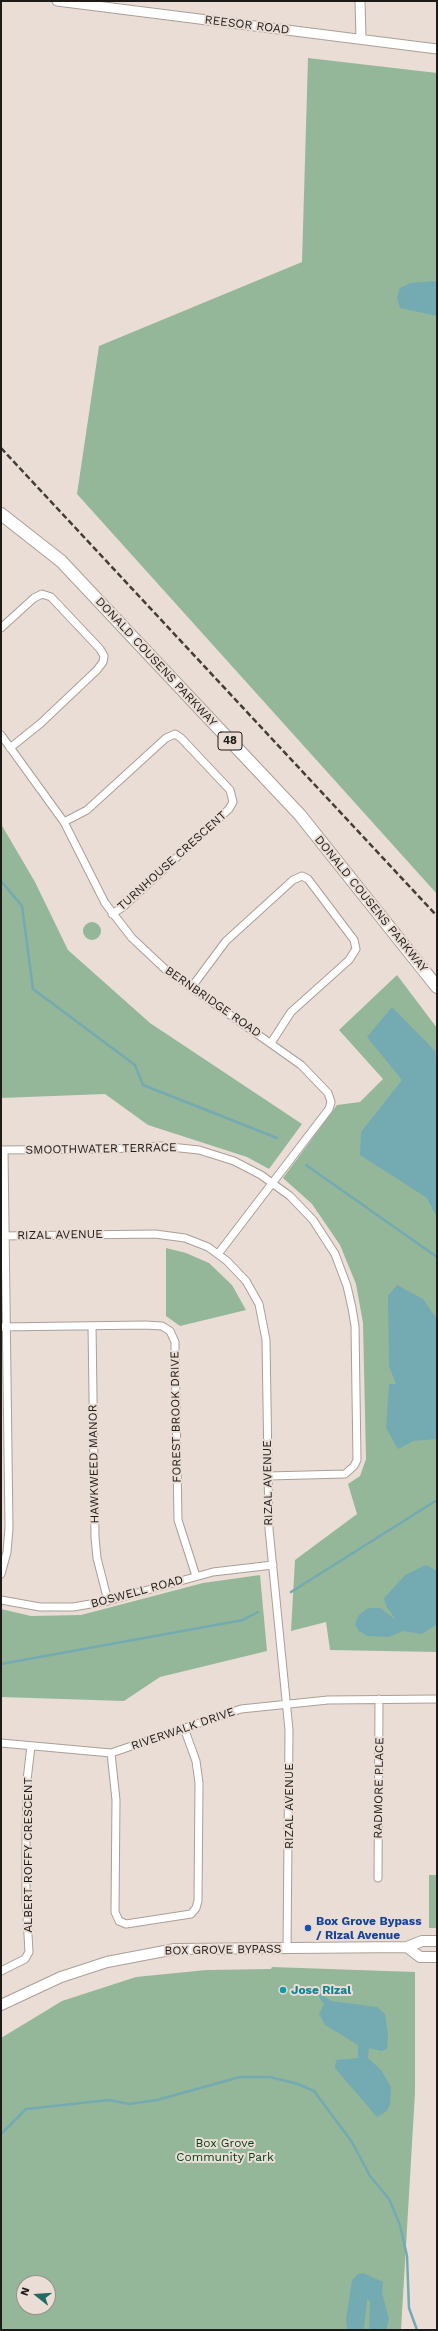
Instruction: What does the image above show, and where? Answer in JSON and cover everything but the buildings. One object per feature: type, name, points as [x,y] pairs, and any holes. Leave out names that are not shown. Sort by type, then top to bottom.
[{"type":"main road","name":"DONALD COUSENS PARKWAY","points":[[1,514],[61,561],[300,815],[437,987]]},
{"type":"main road","name":"BOX GROVE BYPASS","points":[[1,2005],[61,1977],[107,1962],[136,1955],[175,1949],[406,1947],[422,1941],[437,1941]]},
{"type":"main road","points":[[406,1947],[420,1957],[437,1957]]},
{"type":"street","name":"REESOR ROAD","points":[[57,1],[437,49]]},
{"type":"street","points":[[360,1],[361,39]]},
{"type":"street","points":[[2,625],[34,598],[42,594],[51,597],[100,649],[104,656],[103,662],[97,670],[40,723],[10,748]]},
{"type":"street","name":"TURNHOUSE CRESCENT","points":[[64,822],[87,810],[166,738],[175,734],[182,738],[230,790],[233,802],[229,809],[124,907],[112,914]]},
{"type":"street","name":"BERNBRIDGE ROAD","points":[[1,735],[64,822],[87,871],[112,914],[145,951],[192,988],[271,1043],[314,1076],[328,1093],[331,1102],[329,1109],[218,1254]]},
{"type":"street","points":[[192,988],[226,942],[293,880],[302,876],[308,879],[357,948],[348,960],[291,1012],[271,1043]]},
{"type":"street","name":"SMOOTHWATER TERRACE","points":[[2,1150],[179,1147],[229,1159],[272,1183],[290,1196],[313,1220],[335,1254],[347,1286],[355,1326],[357,1460],[354,1466],[345,1474],[268,1476]]},
{"type":"street","points":[[1,1574],[7,1552],[9,1528],[3,1327],[2,1150]]},
{"type":"street","name":"RIZAL AVENUE","points":[[3,1236],[166,1235],[192,1240],[218,1254],[237,1270],[250,1287],[258,1304],[264,1325],[269,1529],[290,1744],[287,1949]]},
{"type":"street","name":"HAWKWEED MANOR","points":[[92,1326],[95,1537],[97,1558],[108,1601]]},
{"type":"street","name":"FOREST BROOK DRIVE","points":[[3,1327],[162,1326],[170,1331],[173,1336],[175,1349],[178,1520],[196,1576]]},
{"type":"street","name":"BOSWELL ROAD","points":[[1,1600],[26,1606],[57,1608],[108,1601],[196,1576],[273,1565]]},
{"type":"street","name":"RADMORE PLACE","points":[[378,1878],[380,1699]]},
{"type":"street","name":"RIVERWALK DRIVE","points":[[1,1743],[111,1753],[241,1709],[287,1703],[328,1700],[437,1699]]},
{"type":"street","points":[[111,1753],[116,1800],[115,1912],[118,1921],[126,1924],[191,1914],[196,1908],[198,1901],[198,1784],[196,1761],[184,1728]]},
{"type":"street","name":"ALBERT ROFFY CRESCENT","points":[[1,1971],[25,1959],[30,1952],[26,1900],[26,1850],[27,1780],[31,1746]]},
{"type":"green space","points":[[308,58],[437,73],[437,894],[77,494],[99,346],[302,262]]},
{"type":"green space","points":[[1,824],[35,882],[68,950],[150,1023],[302,1124],[269,1169],[247,1157],[148,1125],[105,1094],[1,1098]]},
{"type":"green space","points":[[88,922],[96,922],[101,927],[99,938],[96,940],[88,940],[83,935],[83,927]]},
{"type":"green space","points":[[397,975],[437,1028],[437,1652],[330,1650],[326,1622],[291,1631],[295,1560],[357,1514],[348,1484],[360,1476],[366,1459],[363,1323],[356,1284],[340,1245],[312,1204],[283,1178],[337,1105],[360,1102],[383,1079],[339,1030]]},
{"type":"green space","points":[[166,1248],[186,1253],[209,1263],[232,1285],[246,1310],[180,1326],[166,1316]]},
{"type":"green space","points":[[260,1575],[267,1651],[160,1677],[124,1701],[1,1697],[1,1609],[31,1616],[81,1615],[203,1583]]},
{"type":"green space","points":[[429,1875],[437,1875],[437,1928],[429,1928]]},
{"type":"green space","name":"Box Grove Community Park","points":[[272,1967],[415,1972],[415,2093],[401,2330],[1,2330],[1,2038],[62,2001],[136,1977],[206,1970],[271,1969]]},
{"type":"water","points":[[437,281],[437,316],[400,308],[397,298],[400,288],[410,283]]},
{"type":"water","points":[[392,1007],[435,1051],[437,1072],[437,1218],[427,1198],[360,1155],[361,1132],[402,1080],[367,1037]]},
{"type":"water","points":[[397,1285],[423,1299],[437,1319],[437,1439],[413,1441],[398,1449],[386,1428],[389,1384],[396,1384],[389,1366],[388,1296]]},
{"type":"water","points":[[426,1565],[437,1571],[437,1624],[422,1634],[403,1631],[389,1637],[367,1636],[359,1631],[355,1624],[359,1615],[368,1608],[380,1608],[396,1620],[386,1606],[384,1598],[405,1575]]},
{"type":"water","points":[[320,1993],[331,2001],[377,2007],[385,2014],[388,2034],[387,2049],[382,2051],[369,2048],[368,2058],[381,2070],[391,2087],[390,2104],[387,2111],[377,2117],[335,2068],[336,2060],[358,2058],[358,2045],[325,2025],[319,2014],[324,2004],[319,1997]]},
{"type":"water","points":[[363,2273],[383,2282],[382,2293],[389,2319],[386,2330],[369,2330],[370,2301],[367,2300],[364,2330],[347,2329],[346,2319],[352,2280],[358,2274]]},
{"type":"waterway","points":[[1,881],[22,906],[33,989],[135,1065],[143,1085],[277,1138]]},
{"type":"waterway","points":[[306,1165],[437,1257]]},
{"type":"waterway","points":[[291,1592],[437,1500]]},
{"type":"waterway","points":[[1,1664],[243,1620],[258,1612]]},
{"type":"waterway","points":[[1,2134],[26,2109],[109,2100],[129,2104],[157,2100],[240,2077],[270,2077],[298,2084],[314,2091],[352,2142],[370,2176],[389,2199],[400,2225],[407,2256],[409,2308],[417,2330]]},
{"type":"railway","points":[[1,448],[437,916]]},
{"type":"place","name":"Box Grove Bypass / Rizal Avenue","points":[[308,1928]]},
{"type":"place","name":"Jose Rizal","points":[[283,1990]]}]
